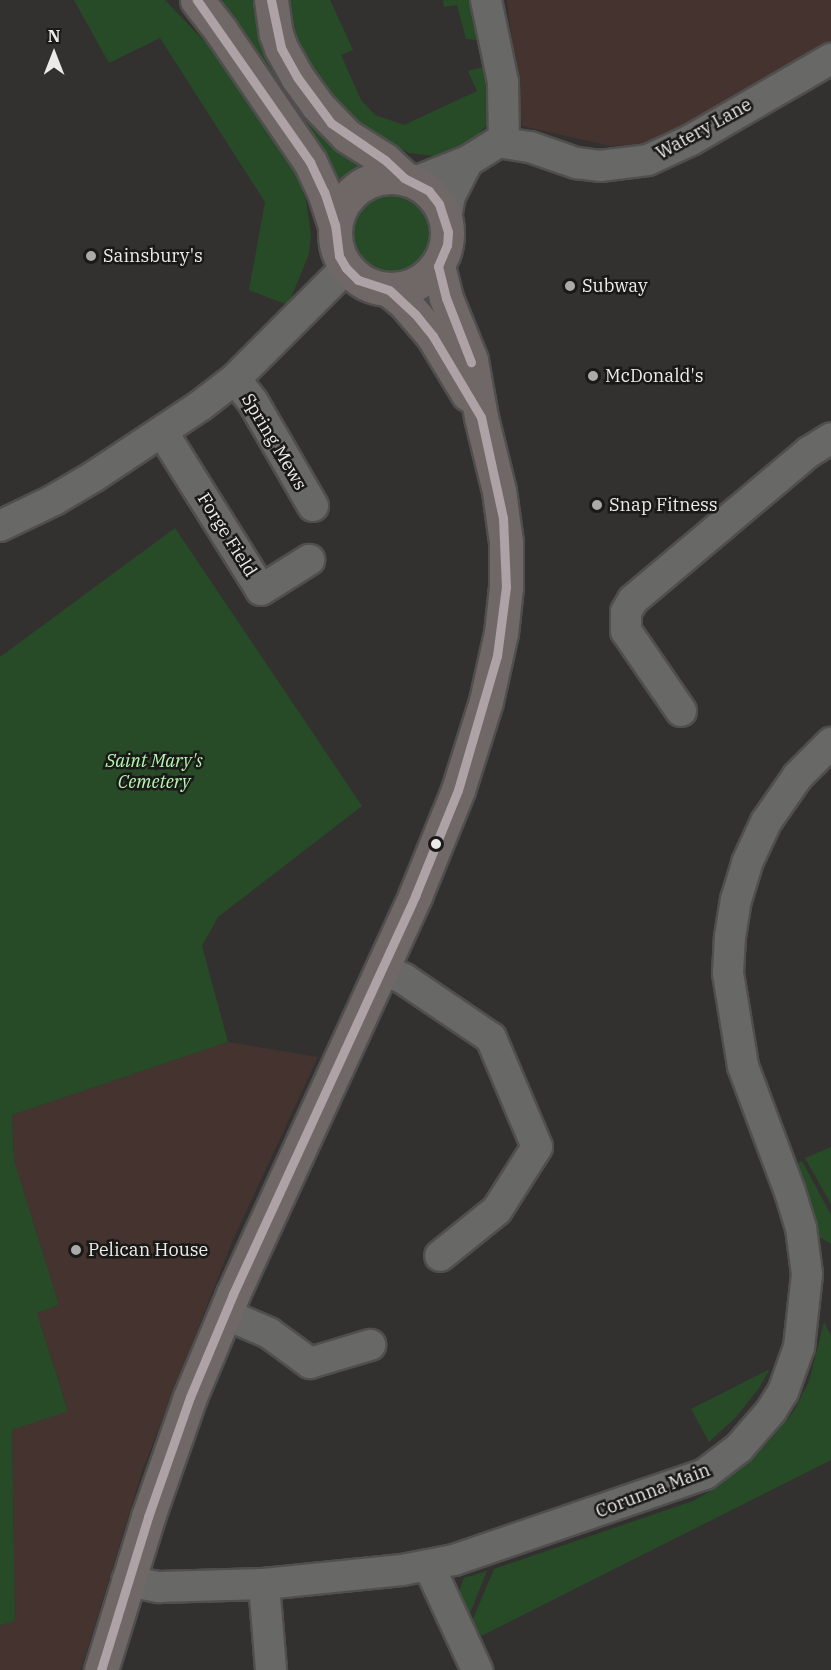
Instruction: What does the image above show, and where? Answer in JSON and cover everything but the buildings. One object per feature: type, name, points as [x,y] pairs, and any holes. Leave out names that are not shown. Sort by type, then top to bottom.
[{"type":"main road","points":[[197,0],[221,31],[310,162],[324,192],[335,225],[336,248],[346,268],[358,280],[373,287],[389,290],[416,284],[438,266],[447,245],[446,219],[439,204],[429,191],[339,129],[317,105],[297,77],[282,48],[274,25],[271,0]]},
{"type":"main road","points":[[335,225],[343,204],[359,186],[389,177],[410,180]]},
{"type":"main road","points":[[101,1670],[127,1581],[173,1444],[225,1314],[382,969],[458,790],[486,701],[501,633],[506,587],[506,542],[499,491],[481,417],[471,360],[446,298],[438,266]]},
{"type":"main road","points":[[389,290],[409,308],[433,336],[481,417]]},
{"type":"street","points":[[410,180],[468,160],[497,143],[504,143],[503,82],[486,0]]},
{"type":"street","name":"Watery Lane","points":[[504,143],[530,147],[576,164],[600,166],[648,160],[691,140],[831,59]]},
{"type":"street","points":[[446,219],[450,196],[468,160]]},
{"type":"street","points":[[0,526],[54,500],[163,433],[235,379],[346,268]]},
{"type":"street","name":"Spring Mews","points":[[235,379],[253,402],[313,506]]},
{"type":"street","name":"Forge Field","points":[[163,433],[261,590],[309,560]]},
{"type":"street","points":[[681,711],[626,631],[626,612],[633,600],[809,452],[831,438]]},
{"type":"street","name":"Corunna Main","points":[[127,1581],[159,1587],[264,1584],[429,1566],[454,1560],[685,1482],[722,1464],[771,1411],[783,1392],[799,1347],[819,1272],[743,1066],[728,973],[736,900],[747,863],[766,822],[792,785],[831,743]]},
{"type":"street","points":[[382,969],[404,979],[491,1038],[537,1147],[497,1210],[440,1256]]},
{"type":"street","points":[[225,1314],[269,1333],[310,1364],[370,1345]]},
{"type":"street","points":[[429,1566],[477,1670]]},
{"type":"street","points":[[264,1584],[271,1670]]},
{"type":"shaded area","points":[[507,0],[831,0],[831,52],[671,143],[610,146],[522,126]]},
{"type":"shaded area","points":[[228,1042],[318,1057],[232,1242],[143,1469],[81,1670],[0,1670],[0,1625],[15,1620],[12,1430],[68,1410],[37,1313],[59,1305],[14,1160],[12,1115]]},
{"type":"green space","points":[[74,0],[165,0],[208,45],[242,92],[283,152],[299,180],[306,201],[311,235],[309,254],[288,305],[249,290],[265,202],[160,38],[109,63]]},
{"type":"green space","points":[[221,0],[256,0],[363,164],[363,169],[339,184],[323,152]]},
{"type":"green space","points":[[287,0],[330,0],[353,50],[341,55],[361,100],[375,115],[404,125],[477,91],[468,71],[482,67],[491,75],[490,117],[486,126],[471,142],[458,149],[434,156],[409,153],[373,135],[329,101],[292,36]]},
{"type":"green space","points":[[443,0],[475,0],[481,36],[478,40],[466,39],[457,5],[444,7]]},
{"type":"green space","points":[[392,189],[409,193],[424,202],[433,217],[437,234],[433,251],[424,266],[409,275],[392,279],[375,275],[360,266],[351,251],[347,234],[351,217],[360,202],[375,193]]},
{"type":"green space","name":"Saint Mary's Cemetery","points":[[175,528],[362,806],[218,917],[202,946],[228,1042],[12,1115],[14,1160],[59,1305],[37,1313],[68,1411],[12,1430],[15,1621],[0,1625],[0,657]]},
{"type":"green space","points":[[831,1147],[831,1204],[805,1158]]},
{"type":"green space","points":[[802,1161],[831,1215],[831,1244],[816,1235],[793,1166]]},
{"type":"green space","points":[[824,1322],[831,1336],[831,1460],[481,1636],[473,1619],[494,1569],[693,1501],[719,1486],[764,1447],[794,1411],[809,1381]]},
{"type":"green space","points":[[770,1369],[759,1388],[736,1417],[709,1442],[691,1409]]},
{"type":"green space","points":[[487,1571],[470,1613],[459,1594],[464,1578]]},
{"type":"transit line","points":[[101,1670],[148,1517],[190,1397],[233,1294],[415,896],[458,790],[497,656],[506,587],[503,518],[481,417],[433,336],[415,314],[389,290],[358,280],[346,268],[339,256],[335,225],[324,192],[310,162],[197,0]]},
{"type":"transit line","points":[[271,0],[281,48],[297,77],[331,123],[385,160],[404,178],[429,191],[439,204],[448,232],[447,245],[438,266],[446,298],[471,362]]},
{"type":"place","name":"Sainsbury's","points":[[91,256]]},
{"type":"place","name":"Subway","points":[[570,286]]},
{"type":"place","name":"McDonald's","points":[[593,376]]},
{"type":"place","name":"Snap Fitness","points":[[597,505]]},
{"type":"place","name":"Pelican House","points":[[76,1250]]}]
